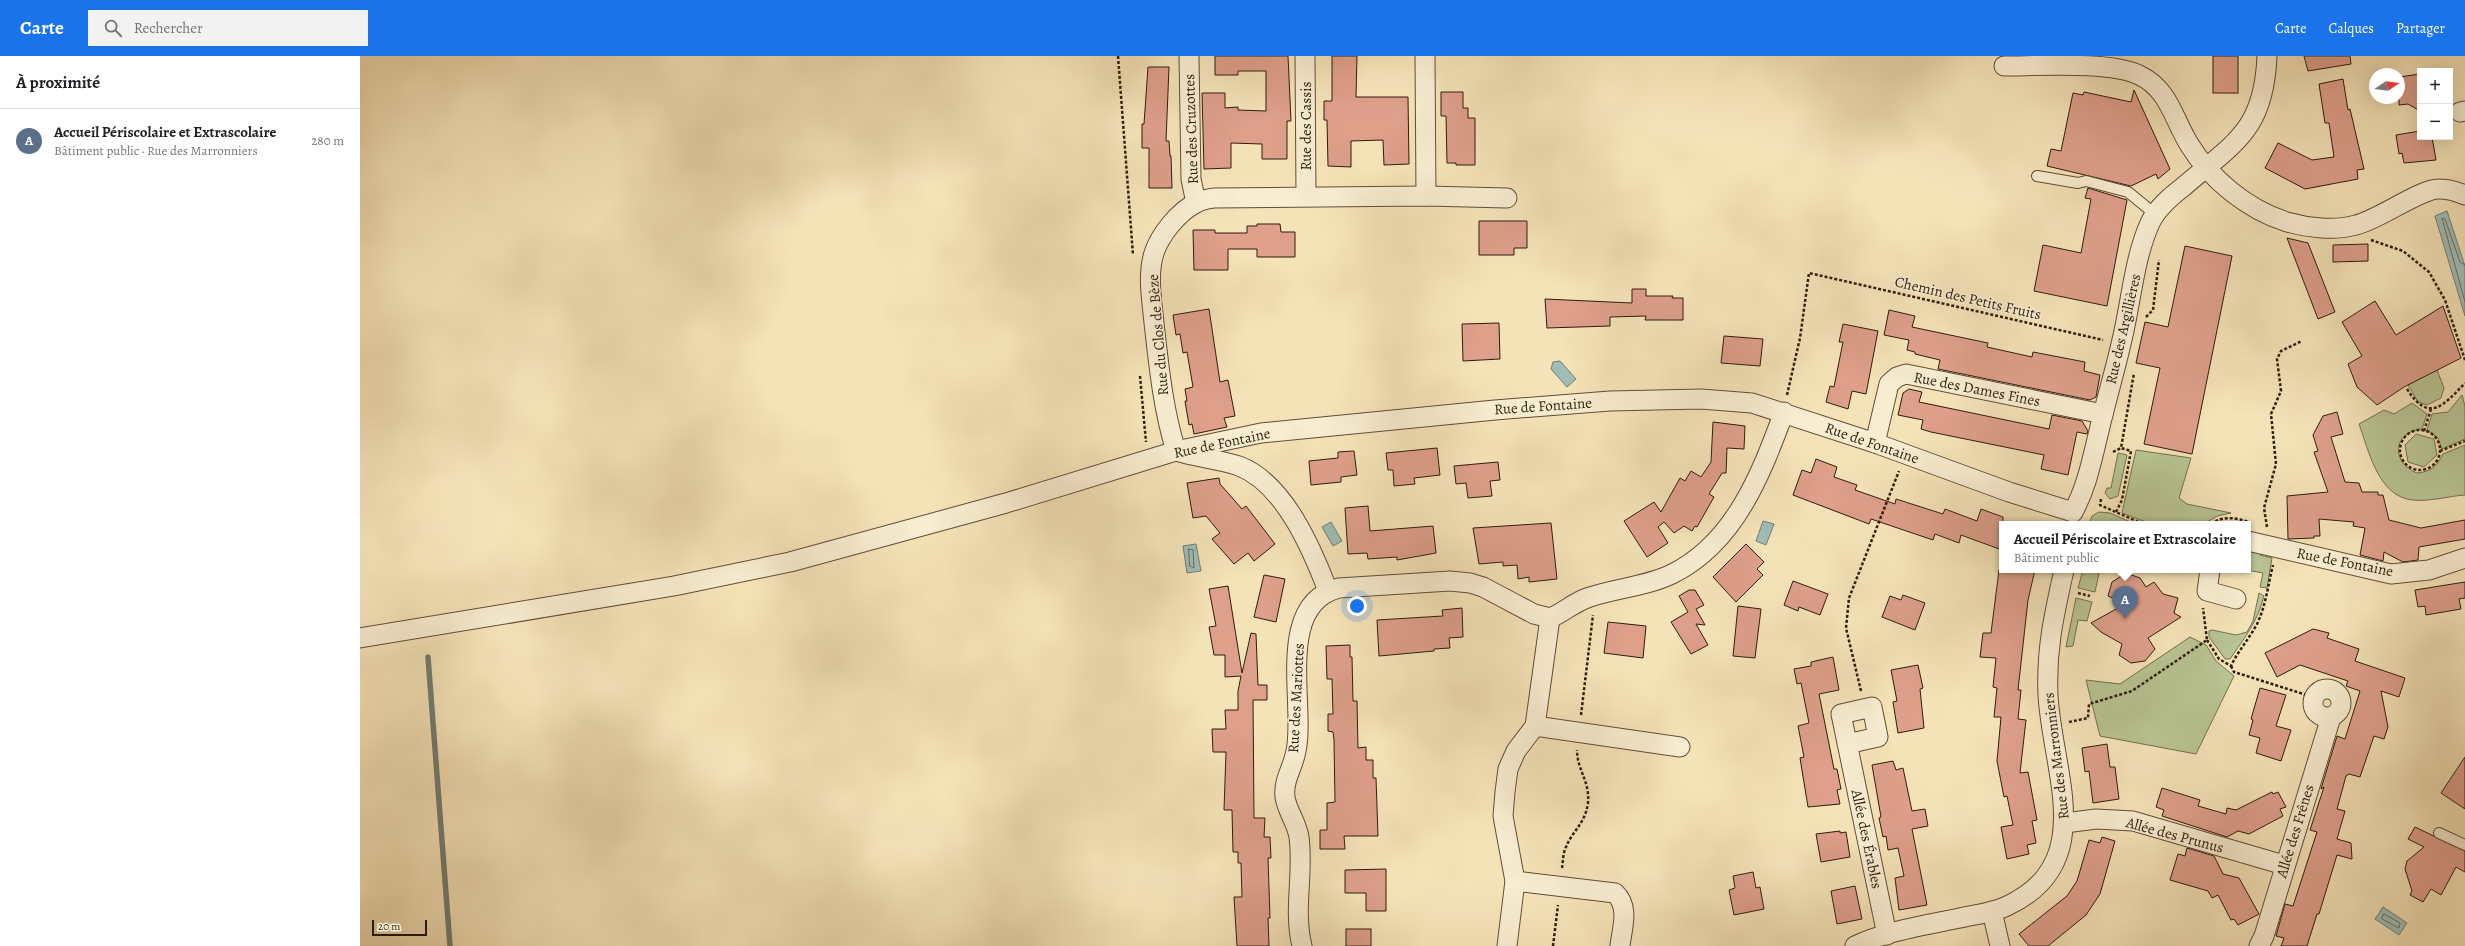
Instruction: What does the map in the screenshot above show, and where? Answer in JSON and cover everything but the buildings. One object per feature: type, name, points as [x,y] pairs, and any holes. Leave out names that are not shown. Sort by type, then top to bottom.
[{"type":"street","name":"Rue des Cruzottes","points":[[1189,56],[1190,179],[1196,203]]},
{"type":"street","name":"Rue des Cassis","points":[[1305,56],[1306,196]]},
{"type":"street","points":[[1425,56],[1426,196]]},
{"type":"street","name":"Rue des Argillières","points":[[2072,518],[2083,491],[2103,414],[2121,344],[2141,251],[2155,214],[2168,199],[2221,157],[2246,131],[2257,112],[2264,88],[2267,56]]},
{"type":"street","points":[[2004,66],[2109,67],[2139,74],[2159,88],[2170,103],[2188,144],[2207,168],[2247,203],[2286,222],[2331,228],[2345,227],[2367,222],[2413,198],[2437,188],[2465,195]]},
{"type":"street","name":"Rue du Clos de Bèze","points":[[1176,451],[1168,424],[1160,379],[1151,287],[1151,271],[1159,241],[1179,216],[1196,203],[1214,198],[1306,196],[1507,198]]},
{"type":"street","name":"Rue des Dames Fines","points":[[1875,443],[1889,384],[1897,377],[1906,374],[2103,414]]},
{"type":"street","name":"Rue de Fontaine","points":[[360,638],[674,586],[790,562],[1006,503],[1176,451],[1282,430],[1610,401],[1701,399],[1752,403],[1784,412],[1875,443],[2009,492],[2072,518]]},
{"type":"street","points":[[1176,451],[1239,466],[1258,475],[1272,489],[1289,512],[1305,539],[1328,591],[1339,588],[1450,581],[1470,583],[1483,587],[1534,614],[1550,618],[1587,598],[1635,588],[1656,581],[1672,574],[1706,551],[1722,536],[1744,504],[1769,452],[1784,412]]},
{"type":"street","name":"Rue de Fontaine","points":[[2251,542],[2391,574],[2429,570],[2465,558]]},
{"type":"street","name":"Rue des Marronniers","points":[[1855,946],[1887,935],[1992,911],[2018,900],[2043,880],[2060,850],[2065,823],[2051,726],[2048,669],[2049,640],[2063,573]]},
{"type":"street","points":[[2210,573],[2207,591],[2236,599]]},
{"type":"street","name":"Rue des Mariottes","points":[[1302,946],[1298,921],[1299,838],[1285,800],[1284,784],[1296,751],[1297,651],[1299,634],[1305,618],[1316,601],[1328,591]]},
{"type":"street","points":[[1508,946],[1515,881],[1503,816],[1504,792],[1508,770],[1516,751],[1535,726],[1550,618]]},
{"type":"street","name":"Allée des Frênes","points":[[2259,946],[2264,936],[2284,865],[2331,716],[2318,714],[2313,706],[2313,697]]},
{"type":"street","points":[[1847,744],[1878,737],[1872,707],[1865,709]]},
{"type":"street","name":"Allée des Érables","points":[[1865,709],[1841,714],[1887,935]]},
{"type":"street","points":[[1535,726],[1578,734],[1680,747]]},
{"type":"street","name":"Allée des Prunus","points":[[2065,823],[2096,818],[2133,821],[2284,865]]},
{"type":"street","points":[[1515,881],[1608,890],[1620,898],[1624,910],[1620,946]]},
{"type":"street","points":[[1992,911],[2000,946]]},
{"type":"lane","points":[[2037,176],[2078,183],[2086,181],[2128,192],[2155,214]]},
{"type":"lane","points":[[2439,833],[2465,845]]},
{"type":"path","points":[[2367,222],[2372,241],[2386,243],[2403,251],[2421,264],[2436,281],[2445,300],[2465,360]]},
{"type":"path","points":[[2144,319],[2153,310],[2160,253]]},
{"type":"path","name":"Chemin des Petits Fruits","points":[[1784,412],[1800,338],[1809,273],[2121,344]]},
{"type":"path","points":[[2268,532],[2264,508],[2276,464],[2271,414],[2281,390],[2282,382],[2277,359],[2281,351],[2302,340]]},
{"type":"path","points":[[2116,512],[2122,500],[2131,451],[2122,448],[2135,373],[2133,366]]},
{"type":"path","points":[[2407,389],[2420,406],[2431,409],[2444,404],[2465,383]]},
{"type":"path","points":[[2424,431],[2431,409]]},
{"type":"path","points":[[2424,431],[2437,439],[2440,451],[2435,464],[2424,470],[2410,468],[2401,457],[2401,444],[2409,434],[2424,431]]},
{"type":"path","points":[[2440,451],[2465,441]]},
{"type":"path","points":[[1865,709],[1846,628],[1850,598],[1905,454]]},
{"type":"path","points":[[2102,492],[2100,505],[2136,521]]},
{"type":"path","points":[[2215,521],[2219,518],[2226,517],[2248,521]]},
{"type":"path","points":[[2260,524],[2267,526]]},
{"type":"path","points":[[2231,666],[2235,655],[2246,642],[2257,624],[2265,603],[2272,570]]},
{"type":"path","points":[[2074,592],[2090,596]]},
{"type":"path","points":[[1553,946],[1566,847],[1580,828],[1588,804],[1588,784],[1577,757],[1578,734],[1593,610],[1587,598]]},
{"type":"path","points":[[2202,604],[2207,640],[2219,659],[2231,666],[2234,672],[2313,697]]},
{"type":"path","points":[[2051,726],[2088,718],[2089,704],[2118,696],[2146,683],[2207,640]]},
{"type":"green space","points":[[2437,370],[2444,388],[2441,398],[2427,405],[2418,402],[2408,385]]},
{"type":"green space","points":[[2462,395],[2465,406],[2465,439],[2442,449],[2438,438],[2427,430],[2432,414],[2448,412]]},
{"type":"green space","points":[[2412,403],[2427,414],[2422,429],[2412,431],[2400,442],[2398,448],[2399,455],[2403,462],[2417,473],[2430,470],[2436,465],[2443,454],[2465,445],[2465,495],[2426,500],[2413,500],[2401,497],[2391,491],[2383,482],[2371,459],[2359,424],[2384,410],[2394,414]]},
{"type":"green space","points":[[2416,434],[2434,439],[2437,455],[2424,467],[2408,462],[2405,445]]},
{"type":"green space","points":[[2136,450],[2191,458],[2179,498],[2187,504],[2231,513],[2217,516],[2209,521],[2143,521],[2122,513]]},
{"type":"green space","points":[[2118,453],[2127,455],[2118,496],[2110,499],[2105,493],[2107,488],[2111,488]]},
{"type":"green space","points":[[2099,512],[2110,513],[2128,521],[2090,521],[2092,516]]},
{"type":"green space","points":[[2251,550],[2261,552],[2260,555],[2272,558],[2267,588],[2260,587],[2263,573],[2251,571]]},
{"type":"green space","points":[[2082,573],[2099,573],[2095,592],[2078,588]]},
{"type":"green space","points":[[2259,593],[2264,596],[2254,622],[2246,637],[2230,659],[2225,659],[2209,637],[2209,631],[2212,630],[2236,635],[2247,632],[2253,621]]},
{"type":"green space","points":[[2076,598],[2092,602],[2087,621],[2078,620],[2073,646],[2066,647]]},
{"type":"green space","points":[[2190,637],[2206,645],[2216,661],[2234,676],[2196,754],[2100,736],[2086,680],[2120,684]]},
{"type":"water","points":[[2447,211],[2465,266],[2465,316],[2435,216]]},
{"type":"water","points":[[1560,361],[1576,379],[1567,387],[1551,369],[1553,362]]},
{"type":"water","points":[[1763,521],[1774,524],[1766,545],[1756,541]]},
{"type":"water","points":[[1331,522],[1342,541],[1333,546],[1322,527]]},
{"type":"water","points":[[1196,544],[1201,571],[1187,573],[1183,546]]},
{"type":"water","points":[[2383,907],[2407,923],[2399,935],[2375,919]]},
{"type":"waterway","points":[[428,657],[450,946]]},
{"type":"place","name":"Accueil Périscolaire et Extrascolaire","points":[[2125,619]]}]
